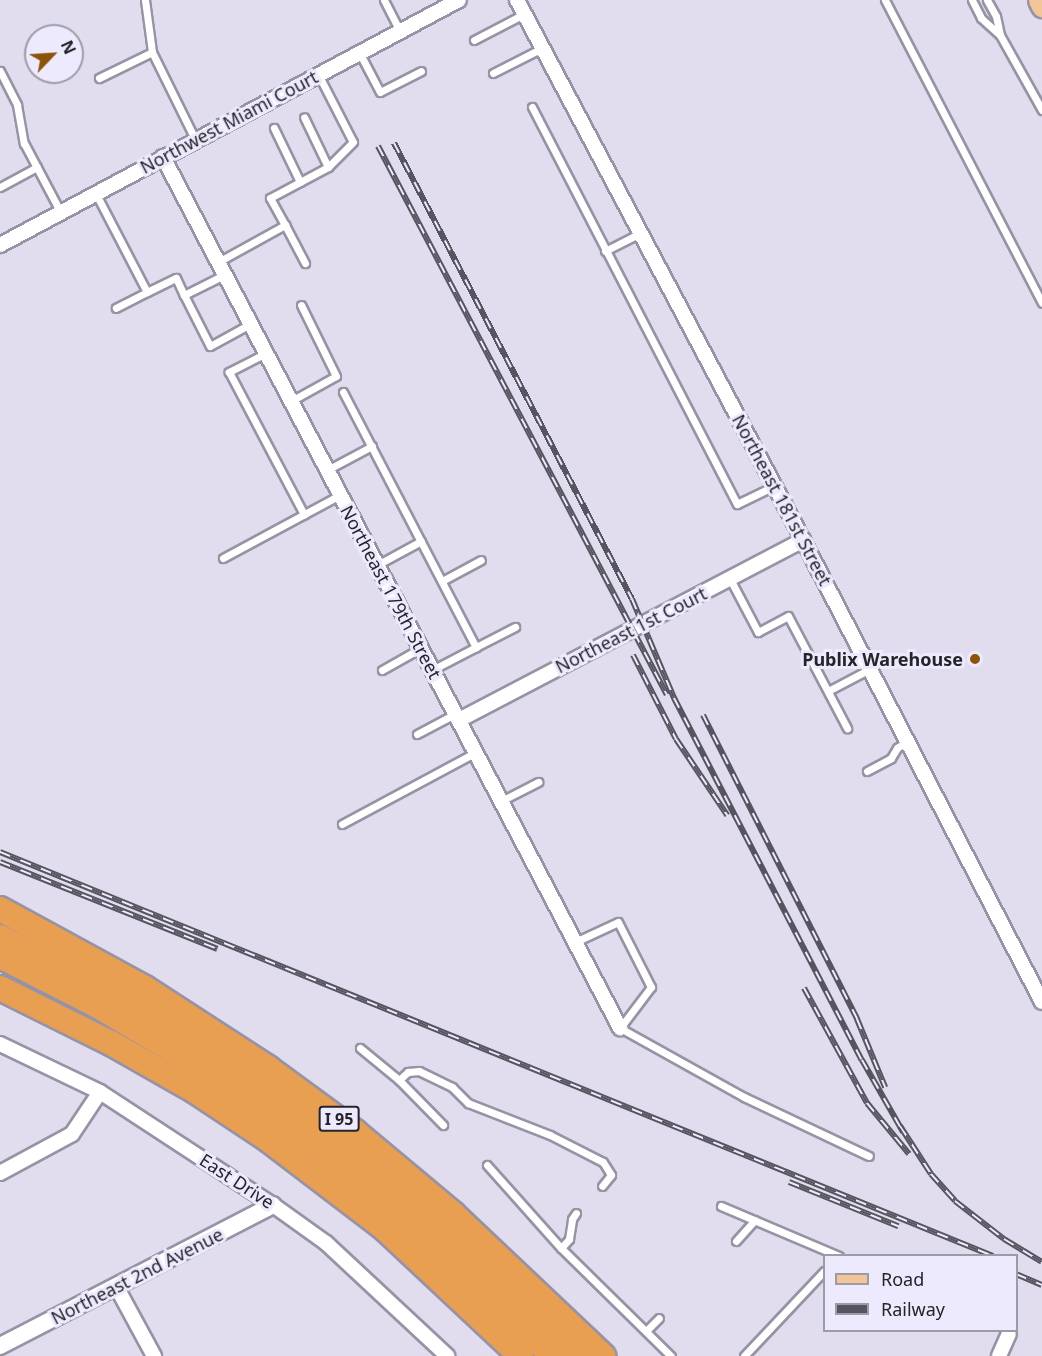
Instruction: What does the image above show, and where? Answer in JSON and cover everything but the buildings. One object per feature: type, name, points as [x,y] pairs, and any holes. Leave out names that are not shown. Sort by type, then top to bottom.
[{"type":"highway","name":"I 95","points":[[0,909],[145,988],[226,1039],[322,1107],[389,1159],[453,1214],[603,1356]]},
{"type":"highway","points":[[0,937],[113,994],[201,1045],[293,1108],[436,1221],[578,1356]]},
{"type":"highway","points":[[0,956],[96,1005],[212,1074],[308,1140],[394,1207],[552,1356]]},
{"type":"highway","points":[[0,988],[111,1043],[195,1091],[266,1138],[384,1228],[521,1356]]},
{"type":"main road","points":[[1039,0],[1042,6]]},
{"type":"street","name":"Northwest Miami Court","points":[[0,245],[459,0]]},
{"type":"street","name":"Northeast 181st Street","points":[[517,0],[803,540],[1042,1002]]},
{"type":"street","name":"Northeast 179th Street","points":[[163,157],[620,1028]]},
{"type":"street","name":"Northeast 1st Court","points":[[457,717],[803,540]]},
{"type":"street","name":"East Drive","points":[[0,1044],[100,1092],[273,1205],[326,1244],[447,1356]]},
{"type":"street","points":[[0,1173],[72,1134],[100,1092]]},
{"type":"street","name":"Northeast 2nd Avenue","points":[[0,1347],[273,1205]]},
{"type":"street","points":[[116,1286],[154,1356]]},
{"type":"street","points":[[999,1356],[1009,1334]]},
{"type":"lane","points":[[146,0],[152,52],[195,139]]},
{"type":"lane","points":[[384,0],[400,31]]},
{"type":"lane","points":[[885,0],[1042,303]]},
{"type":"lane","points":[[972,0],[981,18],[1000,35]]},
{"type":"lane","points":[[987,0],[996,16],[1000,35],[1042,110]]},
{"type":"lane","points":[[474,40],[524,14]]},
{"type":"lane","points":[[493,74],[542,48]]},
{"type":"lane","points":[[99,78],[152,52]]},
{"type":"lane","points":[[359,52],[380,92],[421,71]]},
{"type":"lane","points":[[0,71],[18,105],[24,143],[61,213]]},
{"type":"lane","points":[[304,263],[270,198],[328,167],[354,142],[318,74]]},
{"type":"lane","points":[[532,106],[737,504],[774,486]]},
{"type":"lane","points":[[304,117],[328,167]]},
{"type":"lane","points":[[274,128],[300,182]]},
{"type":"lane","points":[[0,187],[37,167]]},
{"type":"lane","points":[[96,194],[147,292]]},
{"type":"lane","points":[[218,262],[285,225]]},
{"type":"lane","points":[[605,251],[640,232]]},
{"type":"lane","points":[[184,295],[224,275]]},
{"type":"lane","points":[[116,308],[176,278],[210,346],[250,324]]},
{"type":"lane","points":[[291,401],[336,376],[301,305]]},
{"type":"lane","points":[[266,353],[229,372],[304,514]]},
{"type":"lane","points":[[342,392],[476,647]]},
{"type":"lane","points":[[327,470],[372,446]]},
{"type":"lane","points":[[223,558],[340,495]]},
{"type":"lane","points":[[377,565],[421,541]]},
{"type":"lane","points":[[442,581],[482,560]]},
{"type":"lane","points":[[730,579],[758,632],[788,616],[847,728]]},
{"type":"lane","points":[[432,670],[515,627]]},
{"type":"lane","points":[[382,670],[421,648]]},
{"type":"lane","points":[[828,691],[870,669]]},
{"type":"lane","points":[[417,734],[457,717]]},
{"type":"lane","points":[[867,771],[891,758],[897,748],[907,741]]},
{"type":"lane","points":[[342,824],[476,752]]},
{"type":"lane","points":[[501,801],[538,782]]},
{"type":"lane","points":[[575,942],[618,922],[651,987],[620,1028],[744,1097],[869,1156]]},
{"type":"lane","points":[[360,1048],[399,1080],[443,1125]]},
{"type":"lane","points":[[399,1080],[408,1072],[419,1071],[452,1088],[468,1103],[550,1135],[603,1162],[611,1175],[602,1186]]},
{"type":"lane","points":[[487,1165],[561,1248],[671,1356]]},
{"type":"lane","points":[[721,1206],[834,1254]]},
{"type":"lane","points":[[561,1248],[570,1239],[572,1219],[576,1214]]},
{"type":"lane","points":[[736,1240],[755,1220]]},
{"type":"lane","points":[[744,1356],[823,1273]]},
{"type":"lane","points":[[646,1331],[659,1318]]},
{"type":"railway","points":[[394,143],[632,599],[674,698],[862,1060],[903,1132]]},
{"type":"railway","points":[[378,146],[667,695]]},
{"type":"railway","points":[[633,655],[676,739],[727,815]]},
{"type":"railway","points":[[703,715],[857,1019],[885,1087]]},
{"type":"railway","points":[[0,852],[988,1254]]},
{"type":"railway","points":[[0,862],[217,949]]},
{"type":"railway","points":[[804,988],[867,1103],[909,1154]]},
{"type":"railway","points":[[900,1126],[931,1174],[955,1201],[1004,1239],[1042,1262]]},
{"type":"railway","points":[[789,1182],[898,1226]]},
{"type":"railway","points":[[1018,1275],[1042,1285]]},
{"type":"place","name":"Publix Warehouse","points":[[975,659]]}]
